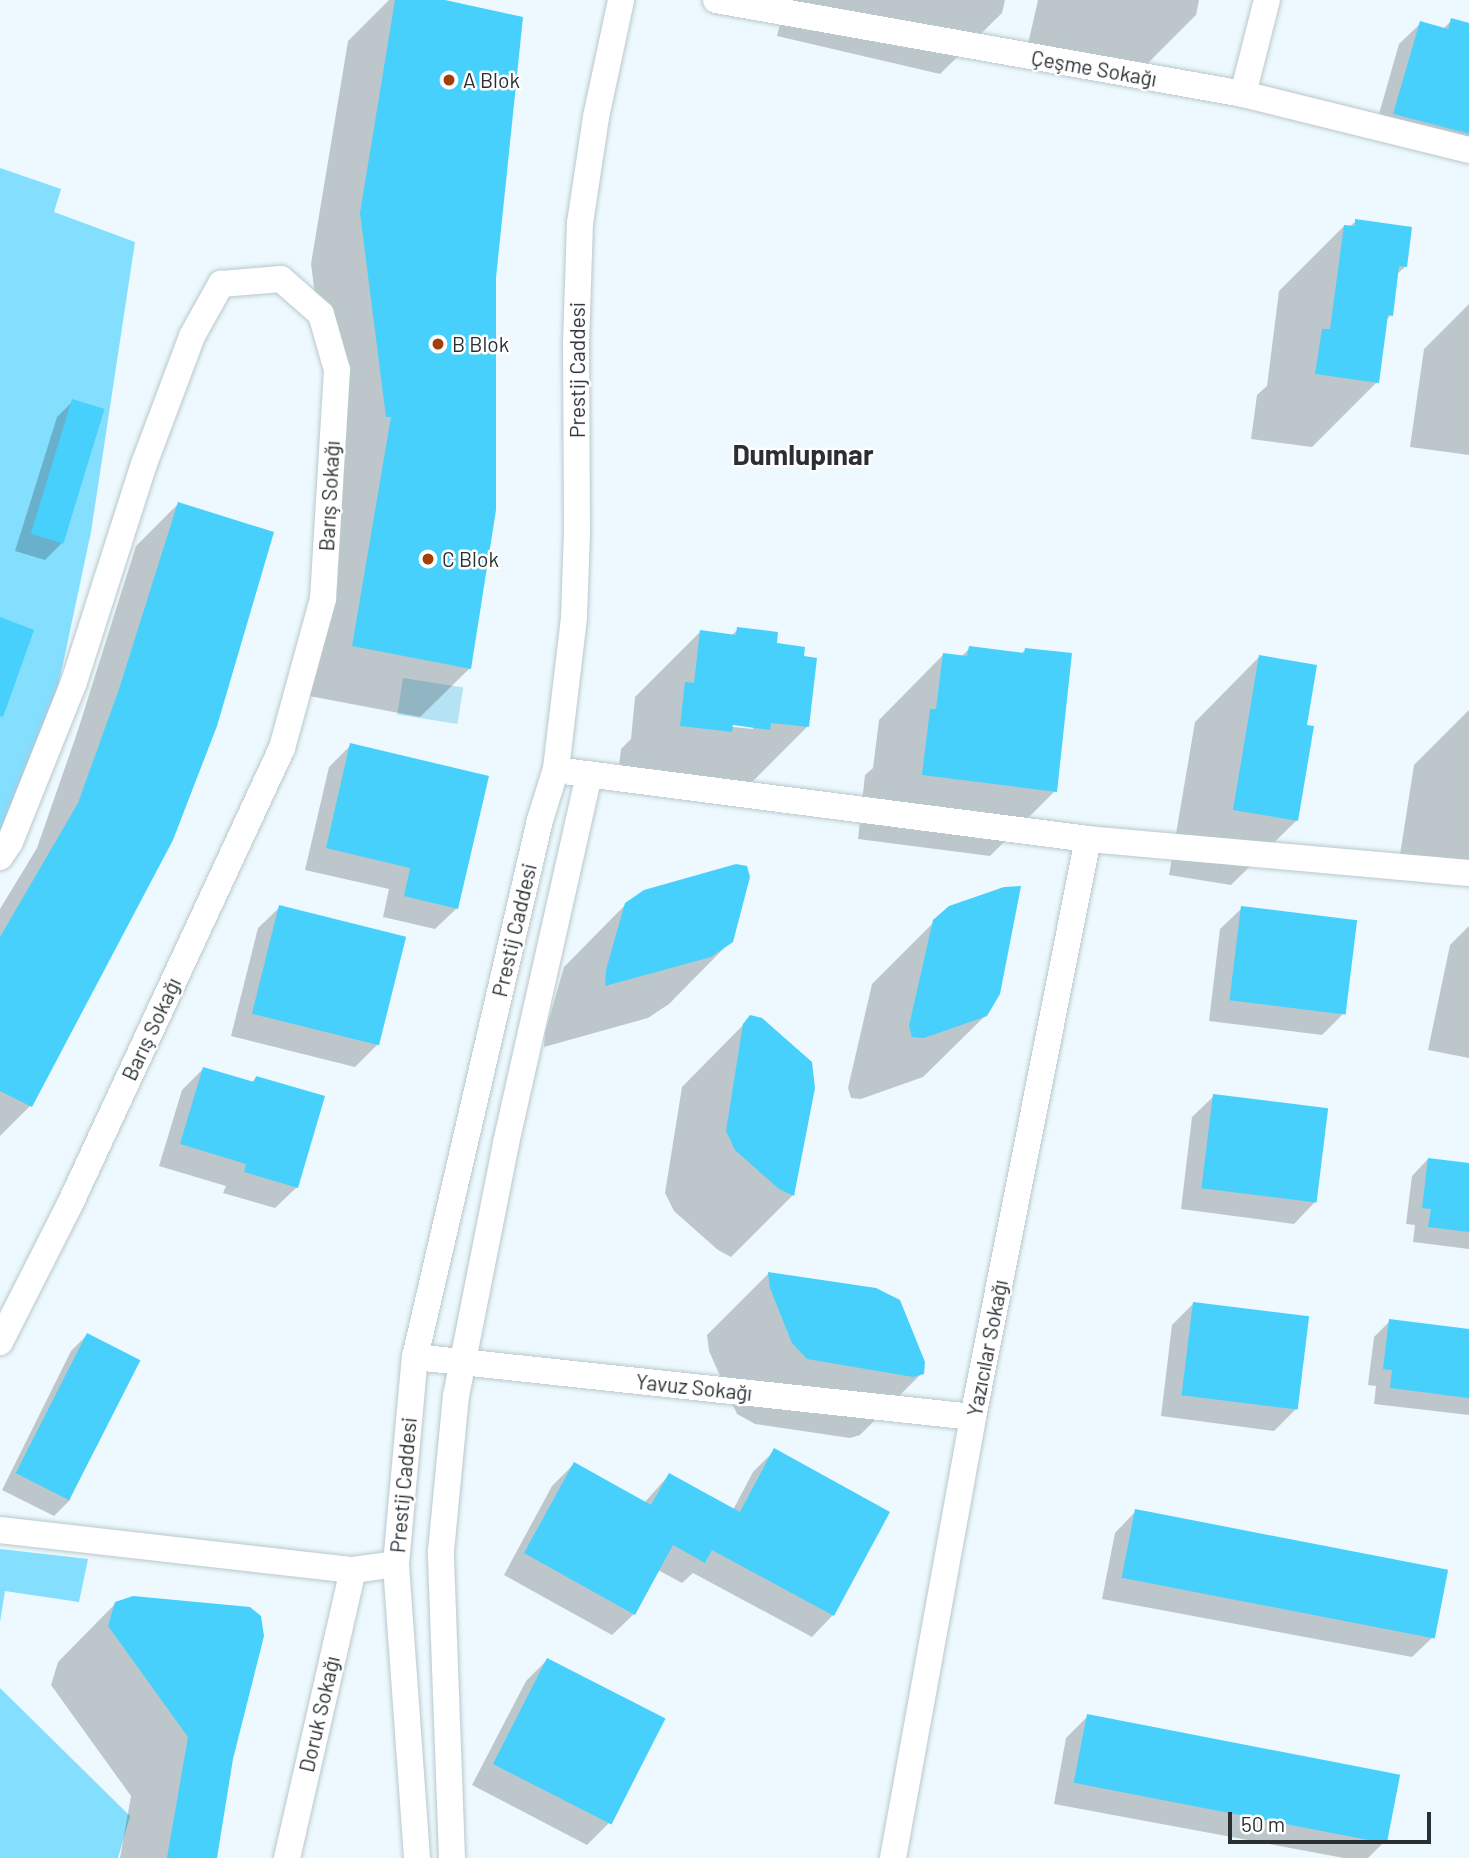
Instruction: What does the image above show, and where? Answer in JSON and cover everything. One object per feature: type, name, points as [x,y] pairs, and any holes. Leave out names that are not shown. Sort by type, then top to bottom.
[{"type":"street","name":"Prestij Caddesi","points":[[417,1858],[396,1564],[415,1357],[540,820],[556,769],[573,617],[577,545],[576,342],[580,223],[596,117],[621,0]]},
{"type":"street","name":"Çeşme Sokağı","points":[[716,0],[1243,94],[1469,150]]},
{"type":"street","points":[[1243,94],[1267,0]]},
{"type":"street","name":"Barış Sokağı","points":[[0,857],[10,842],[74,682],[144,464],[192,336],[221,284],[281,279],[321,314],[337,370],[323,599],[282,748],[70,1204],[0,1342]]},
{"type":"street","points":[[556,769],[1088,839],[1469,873]]},
{"type":"street","name":"Prestij Caddesi","points":[[452,1858],[441,1551],[456,1396],[506,1143],[589,774]]},
{"type":"street","name":"Yazıcılar Sokağı","points":[[893,1858],[974,1417],[1088,839]]},
{"type":"street","name":"Yavuz Sokağı","points":[[415,1357],[974,1417]]},
{"type":"street","points":[[0,1530],[353,1570],[396,1564]]},
{"type":"street","name":"Doruk Sokağı","points":[[287,1858],[353,1570]]},
{"type":"shaded area","points":[[0,168],[61,189],[54,212],[135,242],[91,532],[41,767],[0,838]]},
{"type":"shaded area","points":[[403,678],[463,688],[457,724],[397,715]]},
{"type":"shaded area","points":[[0,1549],[88,1559],[79,1602],[5,1591],[0,1622]]},
{"type":"shaded area","points":[[0,1688],[130,1816],[118,1858],[0,1858]]},
{"type":"building","points":[[395,0],[445,0],[523,17],[496,278],[496,510],[471,669],[352,646],[391,417],[386,417],[360,213]]},
{"type":"building","points":[[1451,18],[1469,23],[1469,134],[1393,114],[1420,21],[1448,29]]},
{"type":"building","points":[[1355,219],[1412,227],[1407,267],[1399,266],[1393,316],[1388,315],[1379,383],[1315,374],[1322,329],[1330,329],[1344,225],[1355,226]]},
{"type":"building","points":[[72,399],[105,409],[63,544],[31,534]]},
{"type":"building","points":[[178,502],[274,532],[217,726],[173,840],[32,1107],[0,1091],[0,937],[78,803],[119,689]]},
{"type":"building","points":[[0,617],[34,630],[3,717],[0,716]]},
{"type":"building","points":[[737,627],[778,632],[777,643],[805,647],[804,656],[817,658],[809,727],[771,723],[770,730],[733,725],[732,732],[680,726],[685,682],[694,683],[700,630],[736,635]]},
{"type":"building","points":[[969,646],[1024,653],[1025,648],[1072,653],[1057,792],[922,775],[930,709],[936,709],[943,653],[967,656]]},
{"type":"building","points":[[1259,655],[1317,665],[1307,725],[1314,726],[1298,821],[1233,810]]},
{"type":"building","points":[[350,743],[489,776],[458,909],[404,896],[410,868],[326,848]]},
{"type":"building","points":[[736,864],[747,866],[750,877],[733,942],[711,957],[605,986],[606,970],[625,903],[644,890]]},
{"type":"building","points":[[1021,886],[1000,994],[987,1016],[924,1038],[912,1037],[909,1026],[933,920],[949,906],[1004,887]]},
{"type":"building","points":[[279,905],[406,937],[379,1045],[252,1014]]},
{"type":"building","points":[[1241,906],[1357,920],[1346,1015],[1229,1000]]},
{"type":"building","points":[[750,1015],[762,1018],[812,1062],[815,1088],[794,1196],[779,1189],[735,1150],[726,1131],[743,1024]]},
{"type":"building","points":[[203,1067],[254,1082],[256,1076],[325,1096],[298,1188],[244,1172],[246,1164],[180,1144]]},
{"type":"building","points":[[1213,1094],[1328,1108],[1317,1202],[1201,1188]]},
{"type":"building","points":[[1428,1158],[1469,1163],[1469,1232],[1428,1227],[1431,1209],[1422,1208]]},
{"type":"building","points":[[768,1272],[876,1288],[900,1300],[925,1362],[924,1374],[913,1377],[807,1359],[792,1343],[770,1288]]},
{"type":"building","points":[[1193,1302],[1309,1316],[1298,1410],[1182,1395]]},
{"type":"building","points":[[1389,1319],[1469,1329],[1469,1398],[1390,1388],[1392,1370],[1383,1369]]},
{"type":"building","points":[[87,1333],[140,1360],[69,1500],[16,1473]]},
{"type":"building","points":[[774,1448],[890,1512],[834,1616],[712,1550],[705,1563],[673,1545],[635,1615],[524,1553],[574,1462],[651,1505],[669,1473],[740,1512]]},
{"type":"building","points":[[1135,1509],[1448,1570],[1435,1639],[1122,1578]]},
{"type":"building","points":[[133,1596],[250,1607],[261,1616],[264,1636],[233,1759],[217,1858],[167,1858],[188,1737],[108,1626],[115,1602]]},
{"type":"building","points":[[547,1658],[666,1718],[611,1824],[493,1764]]},
{"type":"building","points":[[1087,1714],[1400,1775],[1387,1844],[1074,1783]]},
{"type":"place","name":"A Blok","points":[[449,80]]},
{"type":"place","name":"B Blok","points":[[438,344]]},
{"type":"place","name":"C Blok","points":[[428,559]]},
{"type":"district","name":"Dumlupınar","points":[[803,454]]}]
